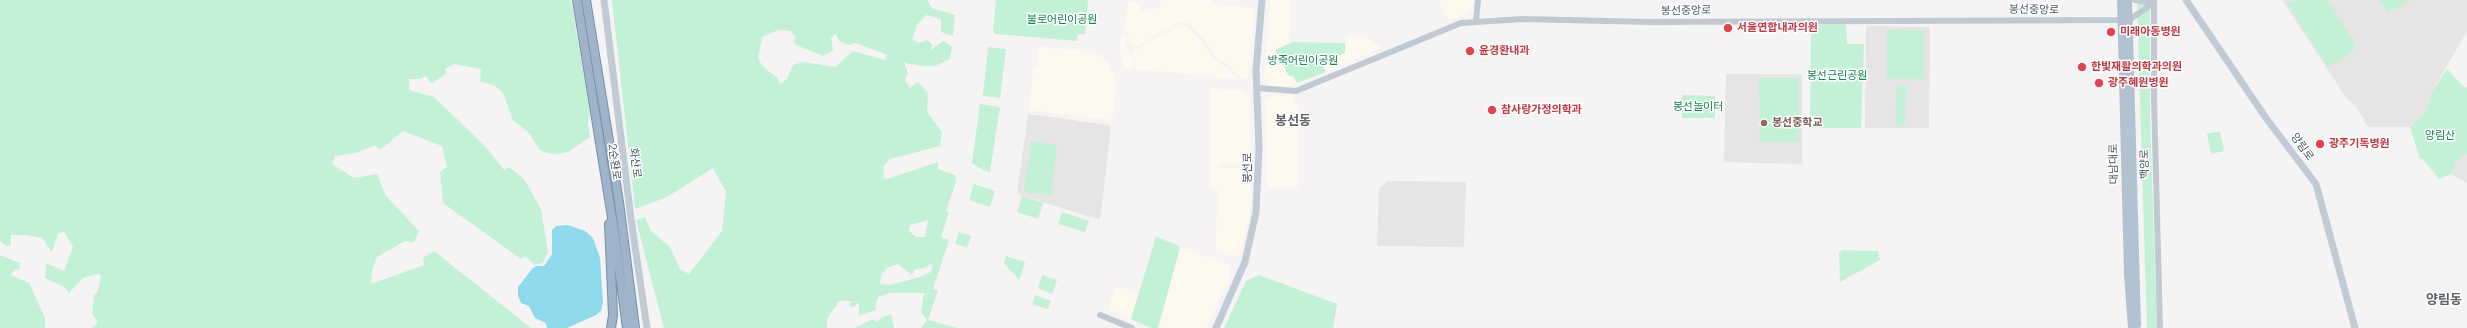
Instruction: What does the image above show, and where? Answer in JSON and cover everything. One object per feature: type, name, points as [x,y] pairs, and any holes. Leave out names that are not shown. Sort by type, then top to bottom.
[{"type":"highway","name":"2순환로","points":[[577,0],[609,207],[614,230],[627,328]]},
{"type":"highway","name":"2순환로","points":[[586,0],[619,202],[636,328]]},
{"type":"highway","points":[[619,202],[639,328]]},
{"type":"highway","points":[[609,207],[610,267],[613,303],[611,328]]},
{"type":"main road","name":"화산로","points":[[604,0],[631,219],[647,328]]},
{"type":"main road","name":"봉선로","points":[[1216,328],[1242,272],[1254,225],[1259,189],[1257,88],[1262,0]]},
{"type":"main road","name":"대남대로","points":[[2121,0],[2126,20],[2137,328]]},
{"type":"main road","name":"대남대로","points":[[2128,0],[2126,20],[2128,274],[2132,328]]},
{"type":"main road","name":"양림로","points":[[2186,0],[2266,118],[2316,184],[2355,328]]},
{"type":"street","points":[[1476,21],[1478,0]]},
{"type":"street","points":[[2135,0],[2154,2]]},
{"type":"street","points":[[2126,20],[2154,2]]},
{"type":"street","name":"백양로","points":[[2154,2],[2154,98],[2160,328]]},
{"type":"street","name":"봉선중앙로","points":[[1257,88],[1296,91],[1461,23],[1476,21],[1523,19],[1643,22],[2126,20]]},
{"type":"street","points":[[1100,315],[1132,328]]},
{"type":"shaded area","points":[[1163,0],[1210,0],[1213,4],[1255,8],[1249,77],[1241,78],[1230,66],[1217,58],[1205,40],[1188,22],[1180,22],[1135,47],[1131,45],[1127,33],[1123,33],[1128,2],[1140,3],[1139,11],[1144,12],[1156,9]]},
{"type":"shaded area","points":[[1270,0],[1291,0],[1289,43],[1275,50],[1297,83],[1287,87],[1269,86],[1264,79]]},
{"type":"shaded area","points":[[1439,0],[1473,0],[1473,8],[1470,12],[1452,20],[1446,17]]},
{"type":"shaded area","points":[[2282,0],[2467,0],[2467,31],[2432,92],[2425,114],[2410,127],[2368,127],[2357,108],[2347,99]]},
{"type":"shaded area","points":[[1180,24],[1186,26],[1202,42],[1211,57],[1229,69],[1237,77],[1237,79],[1135,69],[1136,60],[1131,52]]},
{"type":"shaded area","points":[[1866,26],[1930,27],[1929,128],[1865,128]]},
{"type":"shaded area","points":[[1121,36],[1127,37],[1126,48],[1134,60],[1133,69],[1125,68],[1120,57]]},
{"type":"shaded area","points":[[1346,36],[1368,37],[1381,48],[1326,72],[1321,63],[1345,53]]},
{"type":"shaded area","points":[[1038,46],[1096,53],[1102,56],[1110,66],[1117,82],[1113,117],[1110,120],[1029,110],[1033,67],[1037,67]]},
{"type":"shaded area","name":"봉선중학교","points":[[1726,74],[1802,74],[1802,164],[1724,162]]},
{"type":"shaded area","points":[[1210,88],[1244,91],[1250,97],[1251,164],[1218,164],[1218,168],[1251,168],[1251,205],[1248,224],[1240,254],[1234,257],[1215,250],[1218,190],[1209,189]]},
{"type":"shaded area","points":[[1293,95],[1299,111],[1298,188],[1267,188],[1265,101],[1271,96]]},
{"type":"shaded area","points":[[1028,114],[1109,125],[1111,128],[1100,220],[1017,194]]},
{"type":"shaded area","points":[[2467,154],[2467,183],[2451,174],[2456,161]]},
{"type":"shaded area","points":[[1388,181],[1466,182],[1464,247],[1377,246],[1379,189]]},
{"type":"shaded area","points":[[1180,248],[1227,264],[1230,268],[1229,280],[1206,328],[1158,328]]},
{"type":"shaded area","points":[[1117,286],[1139,294],[1131,319],[1111,310],[1109,305],[1114,288]]},
{"type":"green space","points":[[0,0],[571,0],[590,111],[588,123],[590,137],[568,152],[558,154],[547,153],[540,150],[529,133],[513,120],[503,93],[495,86],[480,81],[481,69],[454,64],[445,69],[447,73],[431,84],[426,76],[420,79],[409,79],[409,90],[434,97],[485,146],[504,170],[509,167],[524,179],[541,209],[548,252],[543,263],[535,265],[525,256],[521,259],[443,203],[440,172],[447,167],[442,146],[403,131],[380,150],[375,145],[356,153],[335,156],[332,164],[354,178],[377,174],[386,196],[419,231],[414,242],[405,241],[377,257],[372,270],[371,284],[424,265],[423,258],[434,251],[531,328],[91,328],[98,322],[92,314],[94,295],[98,291],[101,275],[96,274],[83,278],[69,293],[66,288],[45,278],[46,263],[64,271],[73,247],[64,232],[58,233],[52,252],[42,238],[26,235],[11,235],[11,245],[6,246],[0,241]]},
{"type":"green space","points":[[612,0],[927,0],[932,8],[955,15],[953,36],[941,32],[941,19],[926,15],[917,25],[912,39],[919,43],[927,40],[932,44],[931,50],[943,41],[952,47],[950,59],[935,66],[922,66],[904,63],[908,73],[905,80],[910,88],[918,82],[928,93],[927,112],[942,132],[940,146],[890,159],[884,166],[883,177],[887,179],[938,162],[938,169],[955,175],[956,182],[946,211],[949,212],[941,237],[949,240],[933,289],[938,291],[928,320],[957,328],[921,328],[927,320],[921,311],[924,293],[890,293],[878,297],[875,305],[876,310],[859,316],[859,302],[853,307],[849,306],[852,301],[839,301],[827,319],[827,328],[664,328],[636,220],[645,217],[651,231],[670,247],[680,269],[689,274],[722,231],[726,192],[713,168],[667,197],[635,209]],"holes":[[[778,30],[791,31],[795,37],[794,44],[823,56],[833,51],[831,37],[836,34],[839,41],[848,45],[856,43],[887,55],[885,60],[853,51],[835,67],[803,62],[793,65],[787,79],[780,84],[777,77],[764,68],[758,59],[762,37]],[[928,220],[925,237],[916,237],[909,231],[910,225]],[[933,263],[931,272],[920,277],[890,285],[880,284],[881,275],[887,268],[898,264],[912,275],[914,270],[924,268]]]},
{"type":"green space","name":"불로어린이공원","points":[[996,0],[1088,0],[1085,34],[1078,34],[1077,41],[995,34],[993,31]]},
{"type":"green space","points":[[2137,0],[2150,0],[2150,120],[2157,328],[2147,328]]},
{"type":"green space","points":[[2300,0],[2328,0],[2356,46],[2354,50],[2328,67],[2287,3]]},
{"type":"green space","points":[[2380,0],[2410,0],[2388,13]]},
{"type":"green space","name":"봉선근린공원","points":[[1846,24],[1847,44],[1864,44],[1861,128],[1810,128],[1811,25]]},
{"type":"green space","points":[[1887,30],[1924,30],[1924,79],[1887,79]]},
{"type":"green space","name":"방죽어린이공원","points":[[1293,42],[1345,43],[1345,53],[1322,63],[1326,72],[1297,83],[1294,77],[1288,75],[1275,50]]},
{"type":"green space","points":[[988,47],[1006,49],[1000,98],[983,96]]},
{"type":"green space","name":"양림산","points":[[2447,69],[2465,88],[2467,87],[2467,154],[2456,161],[2451,174],[2439,179],[2422,158],[2420,159],[2410,127],[2425,114],[2432,92]]},
{"type":"green space","points":[[1759,78],[1799,78],[1799,142],[1760,142]]},
{"type":"green space","points":[[1897,85],[1906,85],[1905,125],[1895,125]]},
{"type":"green space","name":"봉선놀이터","points":[[1682,95],[1715,96],[1715,118],[1682,118]]},
{"type":"green space","points":[[980,104],[1000,107],[990,172],[983,170],[972,163]]},
{"type":"green space","points":[[2220,131],[2224,151],[2211,154],[2207,134]]},
{"type":"green space","points":[[1031,141],[1057,145],[1051,196],[1024,192]]},
{"type":"green space","points":[[974,184],[995,191],[990,207],[969,200]]},
{"type":"green space","points":[[1022,196],[1043,203],[1038,219],[1017,212]]},
{"type":"green space","points":[[1062,212],[1089,221],[1085,232],[1058,224]]},
{"type":"green space","points":[[959,232],[971,236],[967,248],[955,244]]},
{"type":"green space","points":[[1156,237],[1178,245],[1180,248],[1158,328],[1151,328],[1131,319]]},
{"type":"green space","points":[[1842,250],[1878,251],[1880,260],[1840,282],[1839,253]]},
{"type":"green space","points":[[0,255],[20,263],[19,269],[14,270],[11,275],[29,283],[45,318],[45,328],[0,328]]},
{"type":"green space","points":[[1006,256],[1025,262],[1019,280],[1004,263]]},
{"type":"green space","points":[[1042,275],[1057,280],[1052,294],[1038,288]]},
{"type":"green space","points":[[1259,275],[1337,304],[1333,328],[1224,328],[1246,281]]},
{"type":"green space","points":[[1035,295],[1051,301],[1048,309],[1032,304]]},
{"type":"green space","points":[[891,314],[894,328],[855,328],[873,319],[877,322],[882,317]]},
{"type":"water","points":[[568,225],[585,231],[593,238],[600,258],[603,302],[601,311],[596,315],[567,328],[547,328],[546,323],[535,318],[529,306],[521,303],[518,296],[518,287],[532,269],[536,266],[544,266],[552,254],[552,230],[556,226]]},
{"type":"place","name":"서울연합내과의원","points":[[1728,28]]},
{"type":"place","name":"미래아동병원","points":[[2111,32]]},
{"type":"place","name":"윤경환내과","points":[[1470,51]]},
{"type":"place","name":"한빛재활의학과의원","points":[[2082,67]]},
{"type":"place","name":"광주혜원병원","points":[[2099,83]]},
{"type":"place","name":"참사랑가정의학과","points":[[1492,110]]},
{"type":"place","name":"봉선중학교","points":[[1764,123]]},
{"type":"place","name":"광주기독병원","points":[[2320,144]]},
{"type":"district","name":"봉선동","points":[[1293,121]]},
{"type":"district","name":"양림동","points":[[2444,300]]}]
